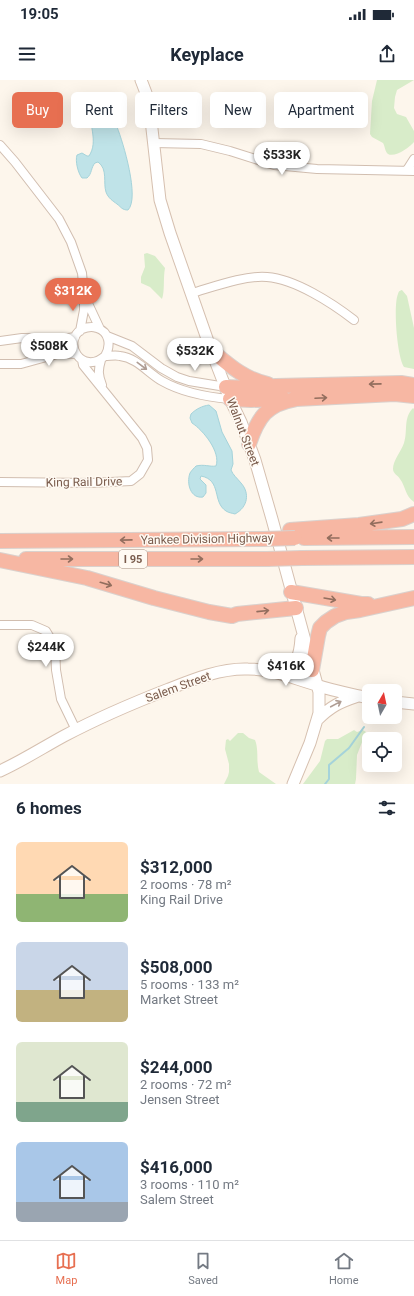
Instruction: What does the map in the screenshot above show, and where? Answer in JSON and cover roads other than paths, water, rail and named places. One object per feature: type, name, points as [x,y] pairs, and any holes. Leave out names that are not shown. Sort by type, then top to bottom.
[{"type":"highway","points":[[211,350],[244,376],[258,382],[276,386]]},
{"type":"highway","points":[[228,393],[248,388],[276,386],[401,383],[414,385]]},
{"type":"highway","points":[[228,393],[251,400],[395,394],[414,396]]},
{"type":"highway","points":[[249,444],[254,428],[260,418],[268,410],[278,404],[296,399]]},
{"type":"highway","points":[[293,534],[402,519],[414,514]]},
{"type":"highway","points":[[293,534],[414,537]]},
{"type":"highway","name":"Yankee Division Highway","points":[[0,541],[267,538],[293,534]]},
{"type":"highway","name":"Yankee Division Highway","points":[[0,559],[267,559],[414,557]]},
{"type":"highway","points":[[0,559],[87,578],[154,598],[209,612],[232,616],[237,614],[296,608]]},
{"type":"highway","points":[[291,592],[361,604],[385,604]]},
{"type":"highway","points":[[312,670],[320,628],[326,622],[335,616],[346,612],[414,598]]},
{"type":"main road","name":"Walnut Street","points":[[142,80],[151,120],[160,200],[211,350],[249,444],[272,519],[319,692],[319,713],[310,743],[293,784]]},
{"type":"main road","points":[[261,669],[283,670],[291,667],[297,660],[300,649],[301,629]]},
{"type":"main road","name":"Salem Street","points":[[0,771],[19,763],[76,730],[131,704],[212,673],[234,670],[261,669],[283,673],[317,686],[362,697]]},
{"type":"main road","points":[[317,720],[327,709],[339,702],[362,697]]},
{"type":"main road","points":[[402,703],[414,704]]},
{"type":"street","points":[[154,143],[201,144],[230,151],[274,165],[316,169],[411,171],[414,159]]},
{"type":"street","points":[[0,145],[33,184],[63,224],[82,273],[84,310],[78,334],[73,345],[79,357]]},
{"type":"street","points":[[192,293],[254,277],[281,279],[336,306],[354,320]]},
{"type":"street","points":[[84,295],[100,329],[107,336],[132,346],[161,368],[177,377],[228,393]]},
{"type":"street","points":[[0,341],[22,338],[62,339],[78,334],[84,329],[91,327],[100,329]]},
{"type":"street","points":[[103,358],[108,352],[109,344],[107,336]]},
{"type":"street","points":[[0,364],[21,364],[61,353],[79,357],[88,362],[95,362],[103,358],[121,356],[135,361],[162,382],[187,392],[205,396],[228,393]]},
{"type":"street","name":"King Rail Drive","points":[[0,482],[119,482],[131,481],[140,474],[148,460],[147,448],[142,438],[82,365],[79,357]]},
{"type":"street","name":"King Rail Drive","points":[[103,358],[98,371],[98,376],[105,393]]},
{"type":"street","points":[[0,625],[32,625],[46,631],[55,646],[56,670],[61,699],[76,730]]},
{"type":"water","points":[[91,128],[117,128],[123,145],[131,182],[131,204],[128,210],[122,208],[108,196],[105,188],[103,168],[98,162],[95,163],[90,175],[87,178],[82,178],[78,170],[76,160],[77,155],[82,153],[89,156],[92,150],[93,138]]},
{"type":"water","points":[[209,405],[216,411],[222,432],[232,451],[233,464],[231,470],[246,491],[245,504],[243,508],[235,514],[227,512],[222,507],[214,486],[208,478],[201,476],[200,479],[206,485],[206,493],[203,497],[195,496],[190,490],[189,486],[190,473],[196,466],[216,466],[217,460],[214,448],[206,436],[192,423],[190,418],[191,414],[195,411]]},
{"type":"waterway","points":[[325,784],[329,779],[329,765],[349,748],[364,727]]}]
